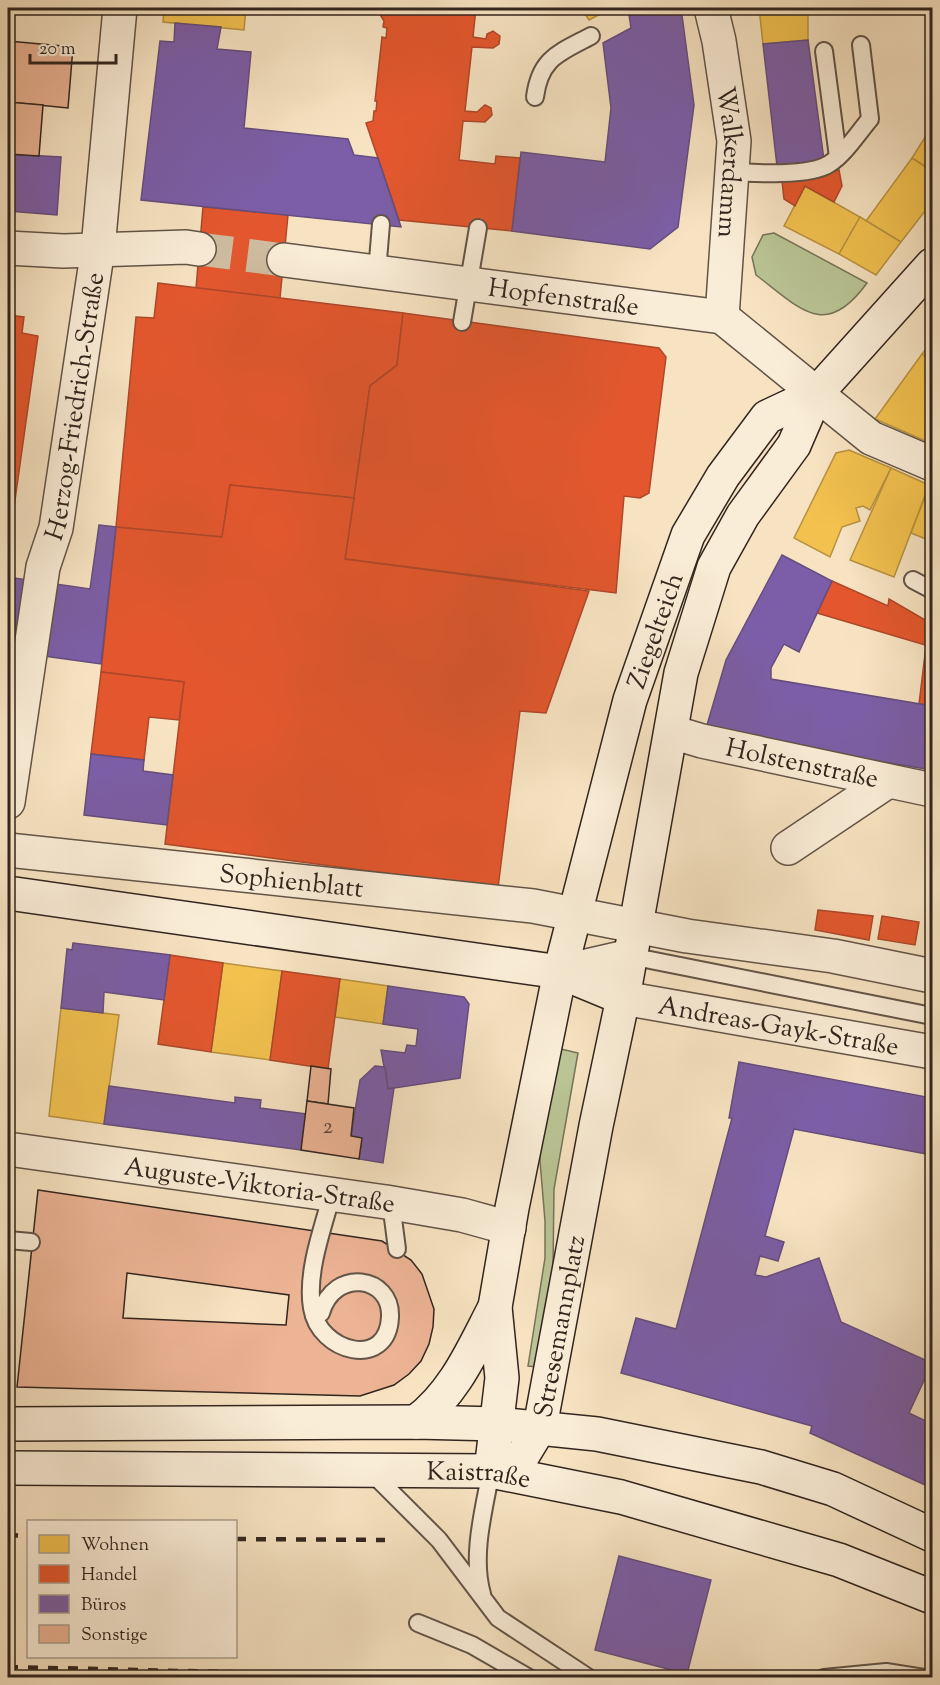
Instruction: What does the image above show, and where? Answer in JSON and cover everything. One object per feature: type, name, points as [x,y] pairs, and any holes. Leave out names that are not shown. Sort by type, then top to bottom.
[{"type":"street","name":"Herzog-Friedrich-Straße","points":[[8,801],[43,567],[56,528],[98,248],[120,8]]},
{"type":"street","name":"Walkerdamm","points":[[711,8],[719,41],[734,141],[722,317]]},
{"type":"street","points":[[8,248],[63,251],[98,248],[186,247],[199,249]]},
{"type":"street","name":"Hopfenstraße","points":[[284,260],[722,317]]},
{"type":"street","name":"Ziegelteich","points":[[633,941],[681,674],[714,567],[743,515],[794,445],[816,394],[933,265]]},
{"type":"street","points":[[722,317],[871,438],[933,464]]},
{"type":"street","name":"Ziegelteich","points":[[560,972],[630,700],[688,535],[723,476],[767,417],[816,394]]},
{"type":"street","name":"Holstenstraße","points":[[672,732],[702,741],[933,790]]},
{"type":"street","points":[[790,834],[825,824],[888,781]]},
{"type":"street","name":"Sophienblatt","points":[[8,850],[533,906],[575,915],[633,941]]},
{"type":"street","name":"Sophienblatt","points":[[8,893],[560,972]]},
{"type":"street","points":[[560,972],[633,941],[833,956],[933,976]]},
{"type":"street","name":"Stresemannplatz","points":[[491,1471],[523,1455],[540,1427],[633,941]]},
{"type":"street","name":"Stresemannplatz","points":[[491,1471],[498,1424],[502,1360],[495,1307],[508,1228],[560,972]]},
{"type":"street","name":"Andreas-Gayk-Straße","points":[[560,972],[623,998],[933,1052]]},
{"type":"street","name":"Auguste-Viktoria-Straße","points":[[8,1149],[391,1203],[462,1215],[508,1228]]},
{"type":"street","name":"Stresemannplatz","points":[[416,1422],[454,1385],[495,1307]]},
{"type":"street","name":"Kaistraße","points":[[8,1424],[416,1422],[540,1427],[623,1438],[762,1467],[833,1489],[933,1535]]},
{"type":"street","name":"Kaistraße","points":[[8,1468],[491,1471],[621,1497],[839,1560],[933,1597]]},
{"type":"lane","points":[[535,97],[537,80],[544,65],[559,53],[591,36]]},
{"type":"lane","points":[[732,171],[780,174],[828,166],[838,157],[870,119],[861,45]]},
{"type":"lane","points":[[824,51],[838,157]]},
{"type":"lane","points":[[377,272],[381,224]]},
{"type":"lane","points":[[462,322],[477,228]]},
{"type":"lane","points":[[913,580],[933,590]]},
{"type":"lane","points":[[633,941],[933,1016]]},
{"type":"lane","points":[[321,1313],[325,1300],[333,1290],[344,1284],[357,1282],[370,1284],[381,1292],[388,1303],[391,1316],[388,1329],[381,1340],[371,1348],[359,1351],[346,1350],[334,1343],[317,1325],[311,1307],[313,1276],[332,1194]]},
{"type":"lane","points":[[391,1203],[397,1249]]},
{"type":"lane","points":[[8,1240],[31,1242]]},
{"type":"lane","points":[[370,1471],[439,1539],[498,1618],[589,1677]]},
{"type":"lane","points":[[484,1600],[479,1572],[483,1518],[491,1471]]},
{"type":"lane","points":[[418,1623],[465,1641],[529,1677]]},
{"type":"lane","points":[[825,1677],[918,1676]]},
{"type":"green space","points":[[774,233],[867,283],[852,301],[838,311],[825,315],[812,313],[799,307],[756,275],[752,257],[763,235]]},
{"type":"green space","points":[[561,1049],[578,1053],[554,1189],[553,1268],[537,1367],[528,1366],[545,1258],[545,1221],[539,1149]]},
{"type":"building: Wohnen","points":[[164,8],[246,8],[244,30],[163,22]]},
{"type":"building: Wohnen","points":[[581,8],[612,8],[589,20]]},
{"type":"building: Wohnen","points":[[759,8],[857,8],[808,13],[808,40],[763,44]]},
{"type":"building: Wohnen","points":[[932,126],[932,171],[912,158]]},
{"type":"building: Wohnen","points":[[912,158],[932,171],[932,202],[901,242],[866,221]]},
{"type":"building: Wohnen","points":[[805,186],[860,217],[839,254],[784,226]]},
{"type":"building: Wohnen","points":[[860,217],[901,242],[876,275],[839,254]]},
{"type":"building: Wohnen","points":[[932,341],[932,362],[922,354]]},
{"type":"building: Wohnen","points":[[922,354],[932,362],[930,443],[875,419]]},
{"type":"building: Wohnen","points":[[849,450],[891,468],[870,510],[863,506],[856,508],[860,521],[842,527],[830,557],[794,538],[836,453]]},
{"type":"building: Wohnen","points":[[891,468],[929,485],[894,577],[850,560]]},
{"type":"building: Wohnen","points":[[931,481],[932,557],[925,555],[931,541],[911,533]]},
{"type":"building: Wohnen","points":[[223,963],[282,971],[270,1060],[211,1052]]},
{"type":"building: Wohnen","points":[[340,979],[388,986],[383,1024],[335,1017]]},
{"type":"building: Wohnen","points":[[61,1008],[119,1015],[104,1124],[49,1116]]},
{"type":"building: Handel","points":[[376,8],[476,8],[473,37],[486,39],[487,34],[493,31],[500,36],[499,44],[493,48],[472,47],[465,111],[477,112],[485,105],[491,108],[492,115],[485,122],[463,121],[459,160],[495,164],[496,156],[520,158],[512,231],[399,220],[366,123],[373,121],[374,111],[376,111],[377,101],[375,101],[382,37],[386,38],[387,28],[383,27],[384,21]]},
{"type":"building: Handel","points":[[839,170],[842,186],[834,202],[805,186],[795,206],[784,199],[782,181]]},
{"type":"building: Handel","points":[[203,207],[288,215],[280,298],[196,288]]},
{"type":"building: Handel","points":[[158,283],[403,313],[397,365],[370,386],[354,498],[230,485],[222,537],[116,527],[136,317],[154,318]]},
{"type":"building: Handel","points":[[403,313],[659,348],[666,357],[649,493],[640,498],[624,496],[616,593],[345,559],[370,386],[397,365]]},
{"type":"building: Handel","points":[[8,315],[24,317],[22,333],[38,336],[8,550]]},
{"type":"building: Handel","points":[[230,485],[354,498],[345,559],[589,591],[546,713],[520,711],[498,888],[165,844],[184,682],[101,672],[116,527],[222,537]]},
{"type":"building: Handel","points":[[832,581],[888,606],[889,599],[932,624],[932,647],[817,613]]},
{"type":"building: Handel","points":[[926,646],[932,647],[932,706],[919,704]]},
{"type":"building: Handel","points":[[101,672],[184,682],[179,720],[149,717],[144,760],[91,754]]},
{"type":"building: Handel","points":[[818,910],[873,916],[869,940],[815,930]]},
{"type":"building: Handel","points":[[882,916],[919,922],[915,945],[878,939]]},
{"type":"building: Handel","points":[[170,955],[223,963],[211,1052],[158,1044]]},
{"type":"building: Handel","points":[[282,971],[340,979],[328,1069],[270,1060]]},
{"type":"building: Büros","points":[[628,8],[681,8],[694,105],[678,227],[650,249],[512,231],[521,152],[605,162],[611,108],[603,43],[631,28]]},
{"type":"building: Büros","points":[[175,23],[221,27],[217,49],[251,52],[244,128],[348,139],[354,155],[378,158],[401,227],[141,200],[160,41],[174,42]]},
{"type":"building: Büros","points":[[808,40],[824,160],[777,166],[763,44]]},
{"type":"building: Büros","points":[[8,154],[61,157],[57,215],[8,211]]},
{"type":"building: Büros","points":[[99,525],[116,527],[101,664],[8,651],[8,577],[90,589]]},
{"type":"building: Büros","points":[[782,555],[832,581],[799,652],[784,644],[771,668],[771,679],[932,706],[932,770],[705,732],[726,660]]},
{"type":"building: Büros","points":[[91,754],[144,760],[143,771],[173,775],[167,825],[84,815]]},
{"type":"building: Büros","points":[[73,943],[170,955],[164,1000],[104,992],[103,1013],[61,1008],[67,949],[72,950]]},
{"type":"building: Büros","points":[[388,986],[464,997],[469,1004],[460,1078],[388,1089],[381,1050],[405,1053],[407,1045],[416,1046],[418,1029],[383,1024]]},
{"type":"building: Büros","points":[[739,1062],[932,1098],[932,1155],[794,1129],[765,1236],[784,1242],[778,1261],[760,1256],[755,1275],[766,1277],[819,1258],[841,1322],[932,1363],[909,1413],[932,1424],[932,1488],[810,1433],[812,1426],[621,1373],[636,1318],[676,1329],[732,1118],[729,1118]]},
{"type":"building: Büros","points":[[375,1066],[385,1067],[388,1089],[394,1088],[383,1163],[359,1159],[362,1138],[351,1136],[360,1080]]},
{"type":"building: Büros","points":[[109,1086],[235,1103],[235,1097],[261,1100],[260,1108],[306,1114],[301,1150],[104,1124]]},
{"type":"building: Büros","points":[[619,1556],[711,1580],[687,1674],[595,1650]]},
{"type":"building: Sonstige","points":[[8,41],[73,47],[68,108],[8,102]]},
{"type":"building: Sonstige","points":[[8,102],[43,105],[39,156],[8,154]]},
{"type":"building: Sonstige","points":[[311,1066],[331,1069],[328,1104],[307,1101]]},
{"type":"building: Sonstige","points":[[307,1101],[354,1108],[351,1136],[362,1138],[359,1159],[301,1150]]},
{"type":"building: Sonstige","points":[[38,1190],[382,1241],[411,1260],[422,1274],[434,1309],[429,1344],[421,1361],[394,1385],[360,1396],[17,1387]],"holes":[[[127,1273],[289,1295],[286,1325],[123,1318]]]},
{"type":"tunnel","points":[[199,249],[284,260]]},
{"type":"railway","points":[[8,1535],[27,1536]]},
{"type":"railway","points":[[237,1539],[385,1540]]},
{"type":"railway","points":[[8,1667],[401,1676]]}]
